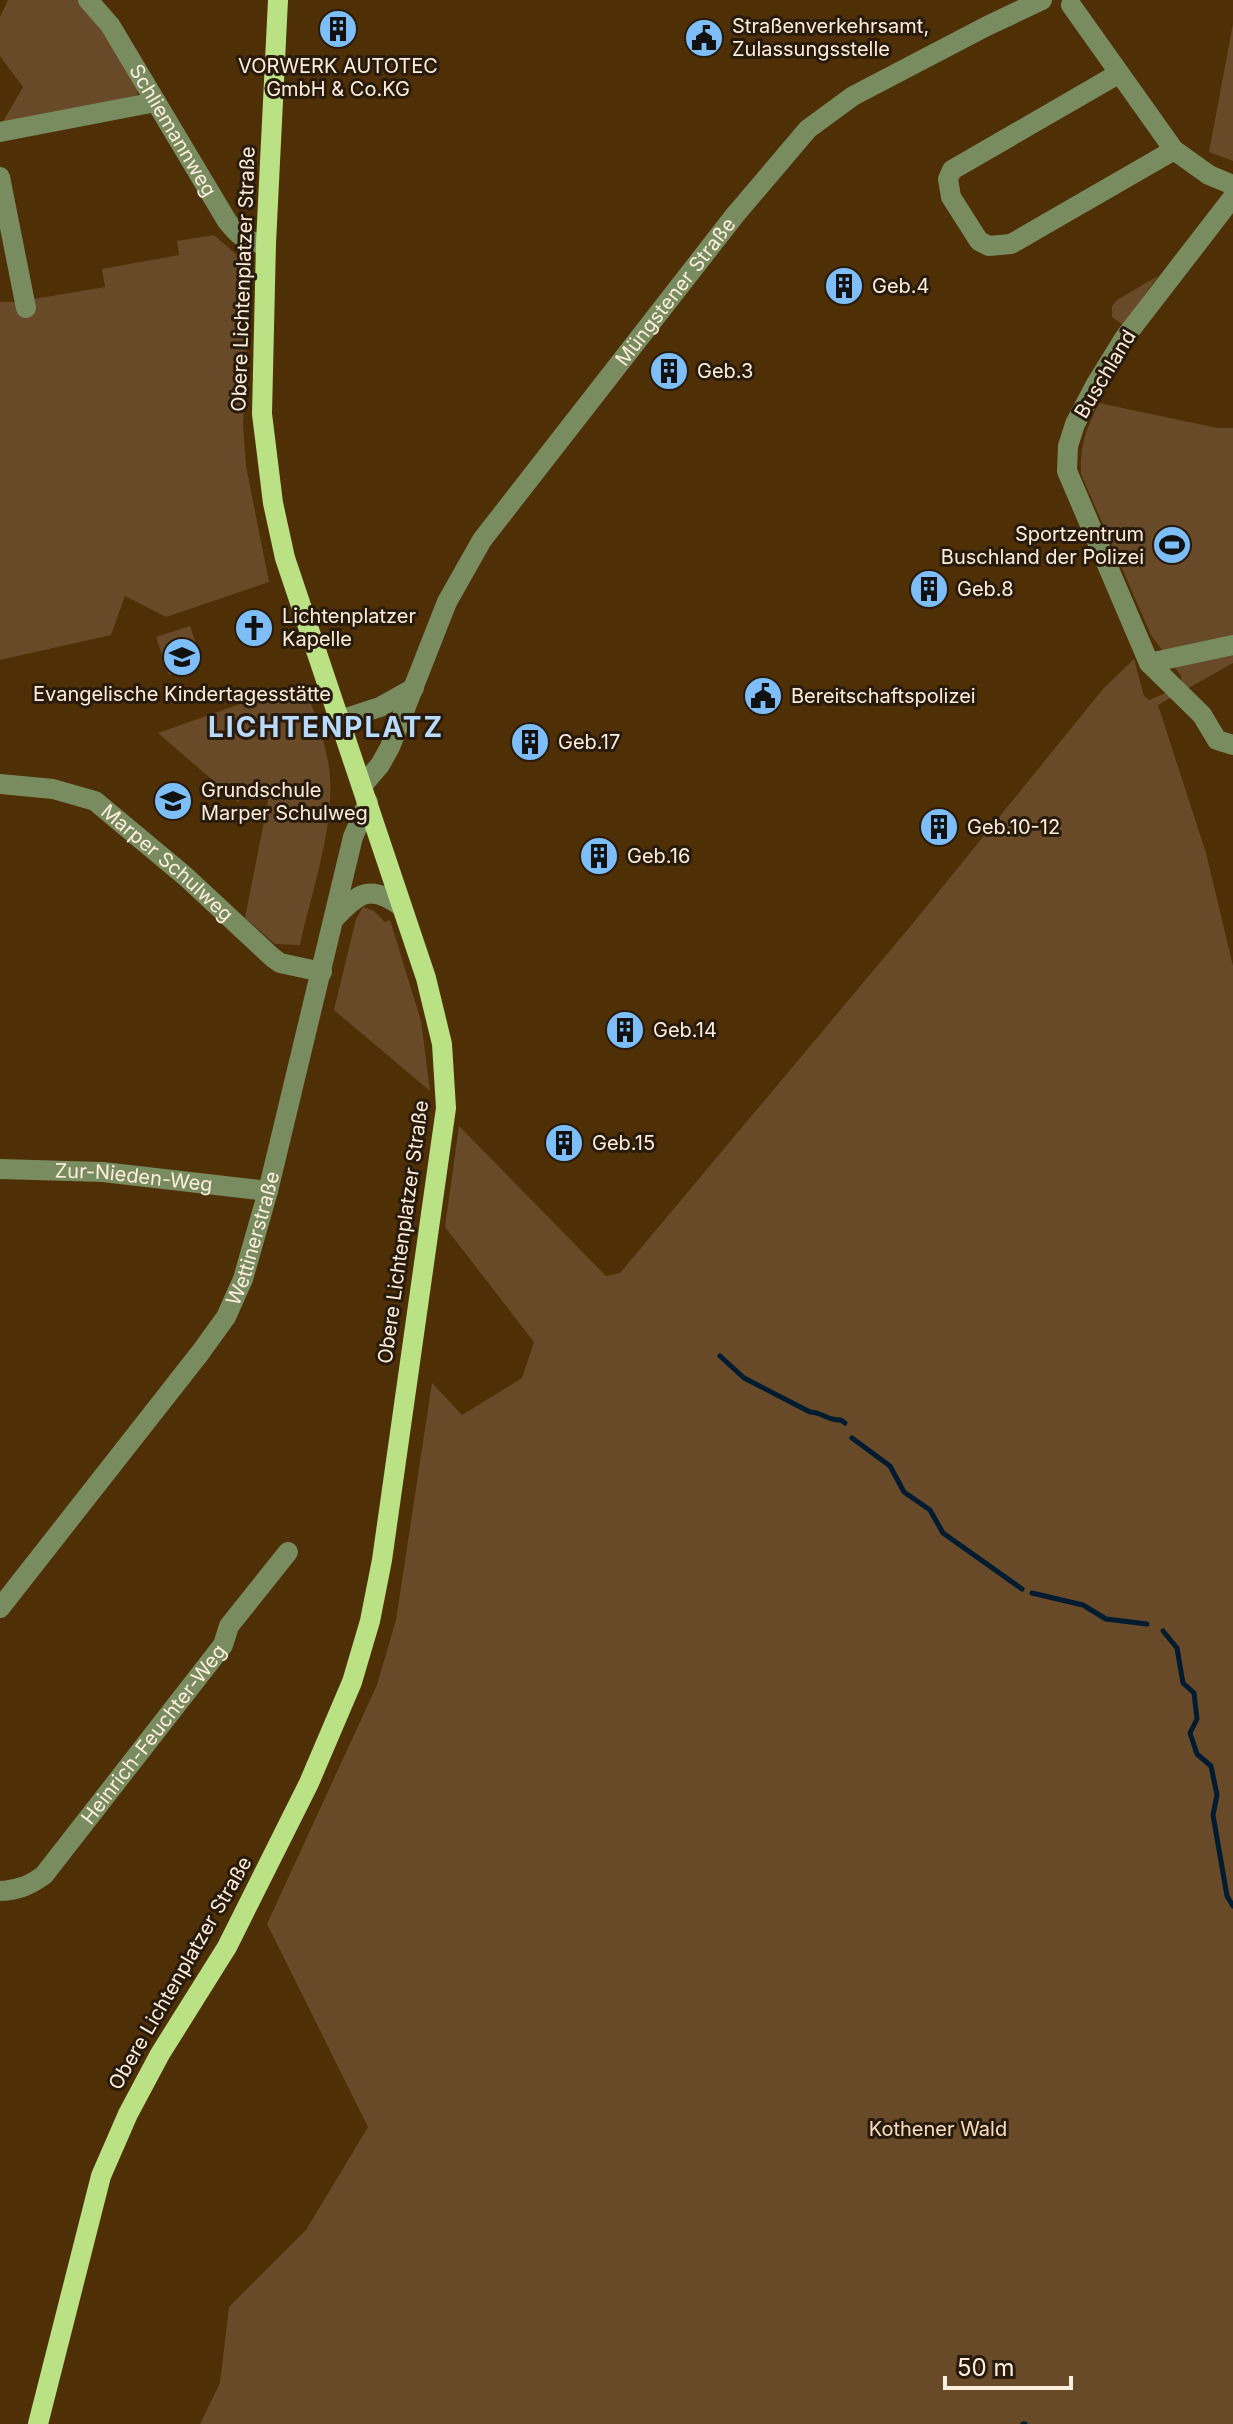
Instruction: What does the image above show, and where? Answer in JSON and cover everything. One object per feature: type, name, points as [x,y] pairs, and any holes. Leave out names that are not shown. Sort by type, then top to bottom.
[{"type":"main road","name":"Obere Lichtenplatzer Straße","points":[[38,2424],[101,2176],[128,2114],[160,2054],[227,1947],[271,1863],[352,1682],[370,1621],[382,1560],[446,1108],[442,1044],[426,978],[285,558],[273,503],[262,414],[266,243],[278,0]]},
{"type":"street","name":"Schliemannweg","points":[[88,0],[110,25],[238,235],[253,244],[266,243]]},
{"type":"street","points":[[1044,0],[1057,7],[1074,2],[1118,74],[1174,150],[1190,163],[1233,185]]},
{"type":"street","name":"Müngstener Straße","points":[[365,794],[390,747],[447,602],[482,540],[735,215],[808,129],[853,96],[1044,0]]},
{"type":"street","points":[[1118,74],[952,170],[948,179],[951,197],[979,241],[989,246],[1011,244],[1174,150]]},
{"type":"street","points":[[0,132],[156,102]]},
{"type":"street","points":[[0,177],[17,297]]},
{"type":"street","name":"Buschland","points":[[1233,197],[1125,337],[1083,407],[1068,446],[1067,471],[1149,663],[1202,715],[1217,740],[1233,745]]},
{"type":"street","points":[[1149,663],[1233,645]]},
{"type":"street","points":[[340,720],[389,703],[414,688]]},
{"type":"street","name":"Marper Schulweg","points":[[0,784],[53,789],[95,801],[185,876],[272,957],[280,963],[322,972]]},
{"type":"street","name":"Wettinerstraße","points":[[0,1608],[226,1317],[243,1279],[268,1191],[365,794]]},
{"type":"street","points":[[334,919],[351,901],[371,892],[389,897],[402,907]]},
{"type":"street","name":"Zur-Nieden-Weg","points":[[0,1169],[103,1172],[268,1191]]},
{"type":"street","name":"Heinrich-Feuchter-Weg","points":[[0,1891],[16,1890],[44,1875],[223,1645],[229,1626],[288,1552]]},
{"type":"green space","points":[[8,0],[79,0],[99,22],[138,90],[136,99],[1,125],[23,87],[0,56],[0,17]]},
{"type":"green space","points":[[1233,24],[1233,161],[1209,152]]},
{"type":"green space","points":[[214,235],[247,264],[250,273],[243,424],[246,466],[269,582],[166,617],[125,596],[111,635],[0,660],[0,302],[105,287],[102,269],[179,255],[177,241]]},
{"type":"green space","points":[[1158,276],[1123,325],[1112,317],[1112,306],[1117,300]]},
{"type":"green space","name":"Sportzentrum Buschland der Polizei","points":[[1099,403],[1217,428],[1233,428],[1233,640],[1165,654],[1151,635],[1081,474],[1085,437]]},
{"type":"green space","points":[[190,626],[199,653],[196,654],[199,664],[169,675],[156,637]]},
{"type":"green space","name":"Kothener Wald","points":[[1233,650],[1233,663],[1158,705],[1206,853],[1233,966],[1233,2424],[200,2424],[220,2383],[229,2307],[306,2230],[368,2127],[267,1924],[377,1685],[396,1620],[432,1383],[462,1415],[522,1378],[534,1342],[445,1227],[459,1126],[606,1276],[620,1273],[914,922],[1103,689],[1134,659],[1144,696],[1149,700],[1182,686],[1181,676],[1172,664]]},
{"type":"green space","points":[[303,682],[326,752],[330,776],[329,818],[300,945],[275,944],[245,918],[268,801],[252,787],[238,802],[158,733]]},
{"type":"green space","points":[[363,907],[374,911],[385,922],[390,920],[421,1021],[430,1091],[334,1010],[356,919]]},
{"type":"waterway","points":[[720,1356],[744,1378],[810,1412],[845,1423]]},
{"type":"waterway","points":[[852,1438],[890,1466],[904,1492],[930,1510],[943,1533],[1022,1589]]},
{"type":"waterway","points":[[1032,1593],[1083,1605],[1106,1619],[1147,1624]]},
{"type":"waterway","points":[[1163,1631],[1177,1648],[1183,1683],[1194,1693],[1197,1719],[1190,1733],[1197,1754],[1211,1766],[1217,1795],[1213,1815],[1227,1896],[1233,1906]]},
{"type":"place","name":"VORWERK AUTOTEC GmbH & Co.KG","points":[[338,29]]},
{"type":"place","name":"Straßenverkehrsamt, Zulassungsstelle","points":[[704,38]]},
{"type":"place","name":"Geb.4","points":[[844,286]]},
{"type":"place","name":"Geb.3","points":[[669,371]]},
{"type":"place","name":"Sportzentrum Buschland der Polizei","points":[[1172,545]]},
{"type":"place","name":"Geb.8","points":[[929,589]]},
{"type":"place","name":"Lichtenplatzer Kapelle","points":[[254,628]]},
{"type":"place","name":"Evangelische Kindertagesstätte","points":[[182,657]]},
{"type":"place","name":"Bereitschaftspolizei","points":[[763,696]]},
{"type":"place","name":"Geb.17","points":[[530,742]]},
{"type":"place","name":"Grundschule Marper Schulweg","points":[[173,801]]},
{"type":"place","name":"Geb.10-12","points":[[939,827]]},
{"type":"place","name":"Geb.16","points":[[599,856]]},
{"type":"place","name":"Geb.14","points":[[625,1030]]},
{"type":"place","name":"Geb.15","points":[[564,1143]]},
{"type":"district","name":"LICHTENPLATZ","points":[[326,727]]}]
